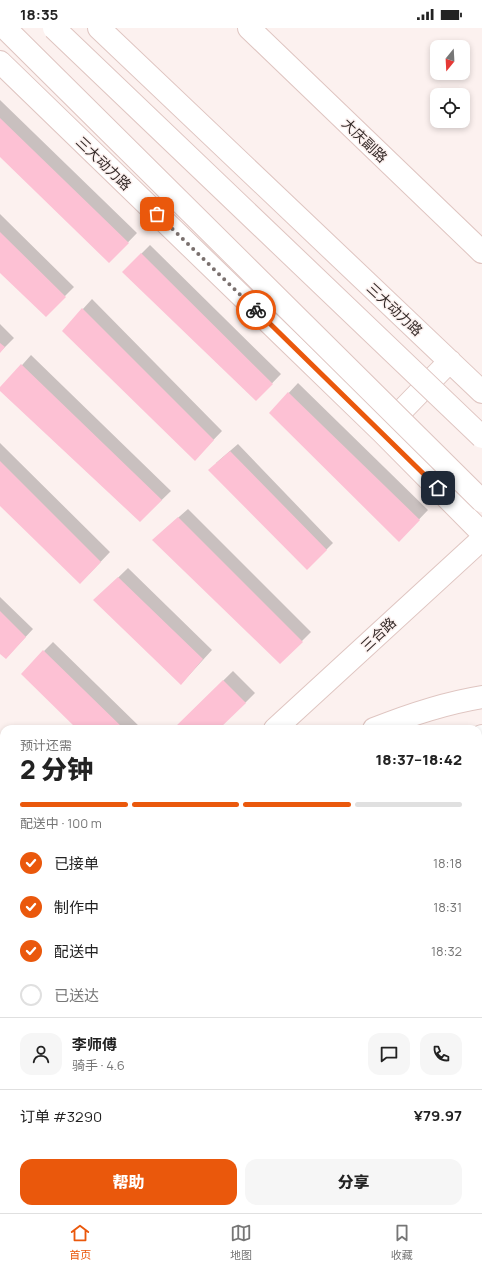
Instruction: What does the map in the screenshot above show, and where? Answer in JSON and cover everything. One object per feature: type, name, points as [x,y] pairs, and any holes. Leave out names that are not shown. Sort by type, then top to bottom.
[{"type":"main road","points":[[5,28],[482,501]]},
{"type":"main road","points":[[54,28],[482,437]]},
{"type":"main road","name":"三大动力路","points":[[99,28],[482,392]]},
{"type":"main road","name":"大庆副路","points":[[249,28],[482,252]]},
{"type":"main road","name":"三大动力路","points":[[0,62],[382,432],[482,533]]},
{"type":"main road","points":[[382,432],[450,361]]},
{"type":"main road","name":"三合路","points":[[279,725],[482,539]]},
{"type":"main road","points":[[383,725],[400,718],[465,700],[482,697]]},
{"type":"building","points":[[0,118],[129,243],[109,263],[0,157]]},
{"type":"building","points":[[0,232],[66,297],[46,317],[0,273]]},
{"type":"building","points":[[141,253],[273,384],[256,401],[122,272]]},
{"type":"building","points":[[82,308],[214,440],[195,461],[62,331]]},
{"type":"building","points":[[0,343],[5,347],[0,353]]},
{"type":"building","points":[[21,364],[162,500],[140,522],[0,391],[0,387]]},
{"type":"building","points":[[288,392],[420,520],[399,542],[269,413]]},
{"type":"building","points":[[230,451],[327,550],[307,570],[208,470]]},
{"type":"building","points":[[0,461],[101,562],[80,584],[0,506]]},
{"type":"building","points":[[178,517],[303,642],[280,664],[152,540]]},
{"type":"building","points":[[118,577],[203,659],[181,685],[93,600]]},
{"type":"building","points":[[0,611],[26,637],[6,659],[0,654]]},
{"type":"building","points":[[43,650],[120,725],[73,725],[21,674]]},
{"type":"building","points":[[223,680],[246,703],[223,725],[177,725]]},
{"type":"way so far","points":[[157,214],[256,310]]},
{"type":"route","points":[[256,310],[438,488]]}]
